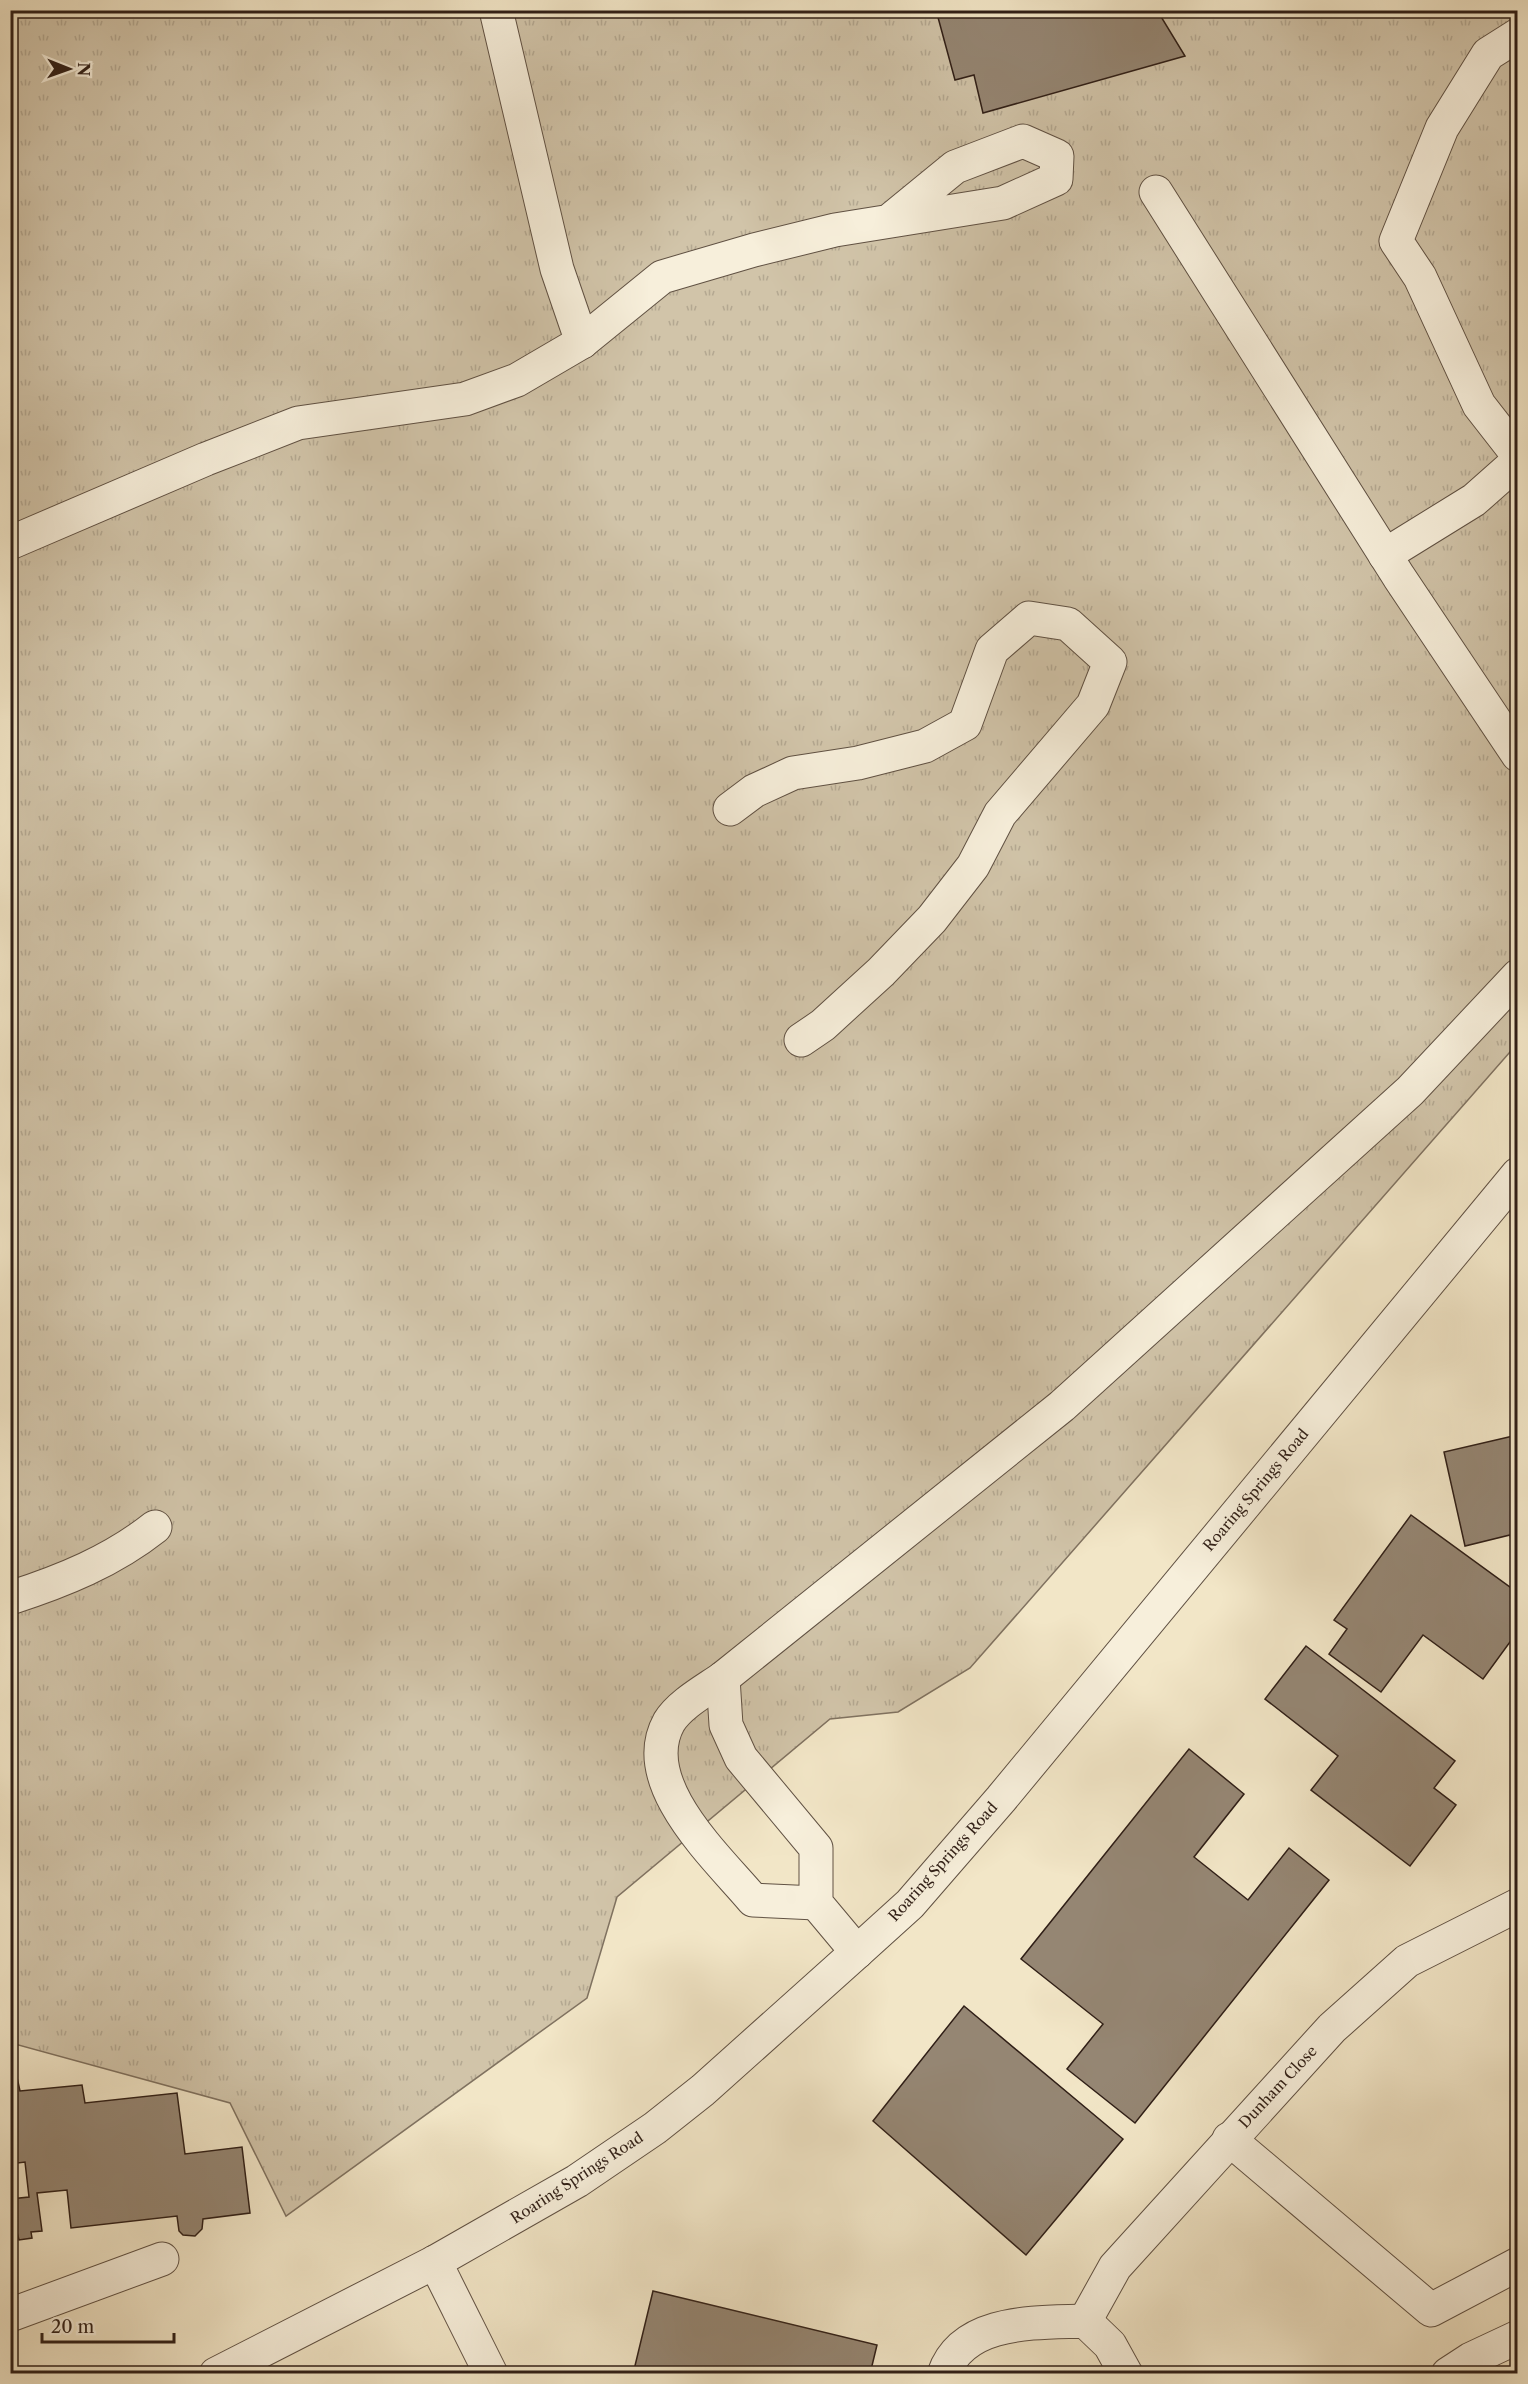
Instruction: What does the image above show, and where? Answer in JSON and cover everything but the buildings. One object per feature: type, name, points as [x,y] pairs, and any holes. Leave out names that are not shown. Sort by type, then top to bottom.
[{"type":"street","points":[[496,10],[557,269],[582,342]]},
{"type":"street","points":[[1518,35],[1488,54],[1442,128],[1396,241],[1420,277],[1479,405],[1518,455]]},
{"type":"street","points":[[1156,192],[1385,555],[1518,755]]},
{"type":"street","points":[[10,543],[206,459],[298,423],[465,399],[517,380],[582,342],[662,277],[753,250],[889,220]]},
{"type":"street","points":[[1385,555],[1474,501],[1518,461]]},
{"type":"street","points":[[730,809],[754,791],[793,773],[858,763],[925,746],[965,724],[992,650],[1029,618],[1068,624],[1110,662],[1093,705],[1000,814],[973,866],[932,919],[881,972],[823,1025],[801,1040]]},
{"type":"street","points":[[816,1903],[753,1900],[696,1833],[666,1788],[659,1757],[669,1722],[690,1701],[723,1678],[1062,1406],[1410,1091],[1518,975]]},
{"type":"street","name":"Roaring Springs Road","points":[[216,2373],[435,2262],[578,2181],[655,2128],[703,2090],[910,1904],[1001,1799],[1518,1174]]},
{"type":"street","points":[[10,1598],[86,1569],[126,1550],[155,1527]]},
{"type":"street","points":[[723,1678],[726,1725],[741,1758],[816,1848],[816,1903],[857,1952]]},
{"type":"street","name":"Dunham Close","points":[[1085,2322],[1115,2267],[1332,2028],[1407,1961],[1518,1905]]},
{"type":"street","points":[[1229,2139],[1431,2310],[1518,2264]]},
{"type":"street","points":[[10,2315],[162,2259]]},
{"type":"street","points":[[435,2262],[491,2373]]},
{"type":"street","points":[[944,2373],[963,2347],[978,2336],[1007,2326],[1085,2322],[1110,2346],[1126,2373]]},
{"type":"street","points":[[1448,2373],[1471,2359],[1518,2337]]},
{"type":"green space","points":[[10,11],[1517,11],[1517,1044],[970,1668],[898,1712],[830,1719],[617,1897],[587,1998],[286,2216],[230,2103],[11,2043]]}]
